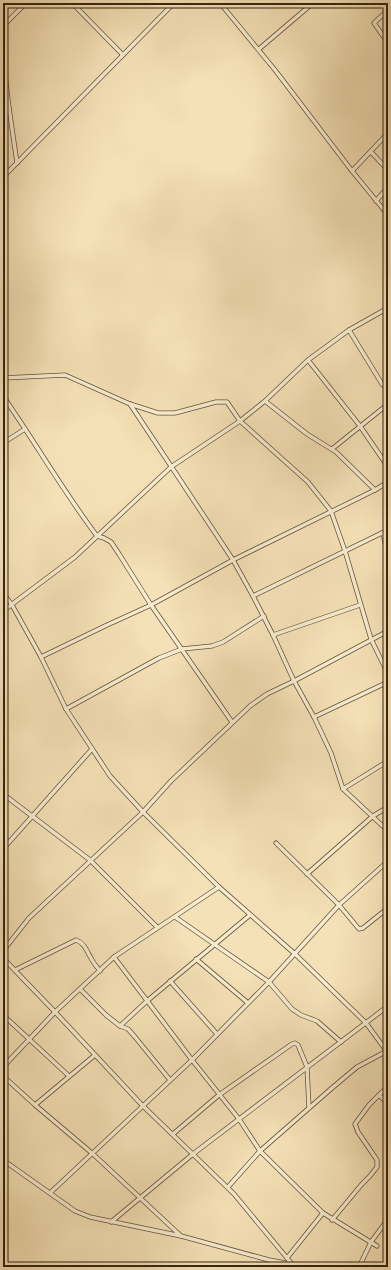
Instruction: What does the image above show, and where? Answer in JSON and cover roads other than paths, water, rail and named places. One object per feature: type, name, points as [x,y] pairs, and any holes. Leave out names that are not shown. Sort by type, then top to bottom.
[{"type":"street","points":[[3,26],[26,3]]},
{"type":"street","points":[[72,3],[123,55]]},
{"type":"street","points":[[3,178],[42,136],[65,115],[79,98],[174,3]]},
{"type":"street","points":[[220,3],[258,49],[352,171],[388,215]]},
{"type":"street","points":[[258,49],[313,3]]},
{"type":"street","points":[[388,10],[374,23],[388,43]]},
{"type":"street","points":[[3,58],[17,163]]},
{"type":"street","points":[[3,112],[9,108]]},
{"type":"street","points":[[352,171],[388,133]]},
{"type":"street","points":[[371,152],[388,170]]},
{"type":"street","points":[[376,201],[388,187]]},
{"type":"street","points":[[3,611],[62,568],[171,467],[265,401],[308,360],[349,330],[388,308]]},
{"type":"street","points":[[349,330],[382,384],[388,390]]},
{"type":"street","points":[[308,360],[360,426],[388,467]]},
{"type":"street","points":[[3,378],[65,376],[130,404],[158,413],[175,413],[227,402],[240,420],[273,452],[300,473],[331,511],[345,551],[371,639],[388,674]]},
{"type":"street","points":[[3,396],[73,504],[97,536],[110,542],[151,605],[232,722]]},
{"type":"street","points":[[265,401],[307,434],[336,452],[375,490]]},
{"type":"street","points":[[130,404],[233,560],[254,596],[294,681],[314,717],[331,753],[344,789],[388,831]]},
{"type":"street","points":[[332,449],[388,404]]},
{"type":"street","points":[[3,444],[25,429]]},
{"type":"street","points":[[42,657],[151,605],[233,560],[375,490],[388,482]]},
{"type":"street","points":[[254,596],[388,530]]},
{"type":"street","points":[[383,532],[388,558]]},
{"type":"street","points":[[3,593],[12,605],[42,657],[66,709],[110,776],[143,812],[219,887],[295,954],[366,1022],[388,1051],[357,1067],[260,1151],[228,1187]]},
{"type":"street","points":[[273,635],[360,605]]},
{"type":"street","points":[[66,709],[159,658],[182,649],[212,646],[223,642],[264,616]]},
{"type":"street","points":[[3,951],[29,918],[143,812],[171,781],[250,706],[267,694],[388,631]]},
{"type":"street","points":[[314,717],[388,682]]},
{"type":"street","points":[[3,849],[92,749]]},
{"type":"street","points":[[344,789],[388,761]]},
{"type":"street","points":[[3,794],[90,860],[158,928]]},
{"type":"street","points":[[306,874],[373,816],[388,807]]},
{"type":"street","points":[[276,843],[338,905],[359,929],[388,908]]},
{"type":"street","points":[[50,1193],[93,1154],[142,1105],[192,1060],[269,982],[338,905],[388,861]]},
{"type":"street","points":[[3,1066],[55,1012],[114,958],[219,887]]},
{"type":"street","points":[[120,1026],[170,981],[250,915]]},
{"type":"street","points":[[175,917],[269,982],[292,1009],[301,1015],[317,1021],[340,1042]]},
{"type":"street","points":[[15,970],[76,940],[86,947],[92,960],[100,971]]},
{"type":"street","points":[[3,958],[142,1105],[228,1187],[292,1264]]},
{"type":"street","points":[[114,958],[239,1119],[260,1151],[323,1213],[332,1220],[377,1246]]},
{"type":"street","points":[[196,959],[248,1003]]},
{"type":"street","points":[[170,981],[217,1034]]},
{"type":"street","points":[[80,989],[120,1026],[128,1029],[170,1080]]},
{"type":"street","points":[[111,1222],[194,1154],[388,1006]]},
{"type":"street","points":[[3,1016],[69,1076]]},
{"type":"street","points":[[173,1134],[219,1095],[295,1043],[298,1045],[307,1067],[309,1108]]},
{"type":"street","points":[[35,1105],[95,1055]]},
{"type":"street","points":[[3,1076],[93,1154],[182,1236]]},
{"type":"street","points":[[332,1220],[377,1167],[377,1160],[358,1132],[355,1124],[369,1105],[388,1086]]},
{"type":"street","points":[[379,1095],[388,1104]]},
{"type":"street","points":[[3,1160],[75,1211],[90,1217],[182,1236],[269,1260],[308,1267]]},
{"type":"street","points":[[287,1258],[323,1213]]},
{"type":"street","points":[[359,1267],[370,1242],[388,1219]]}]
